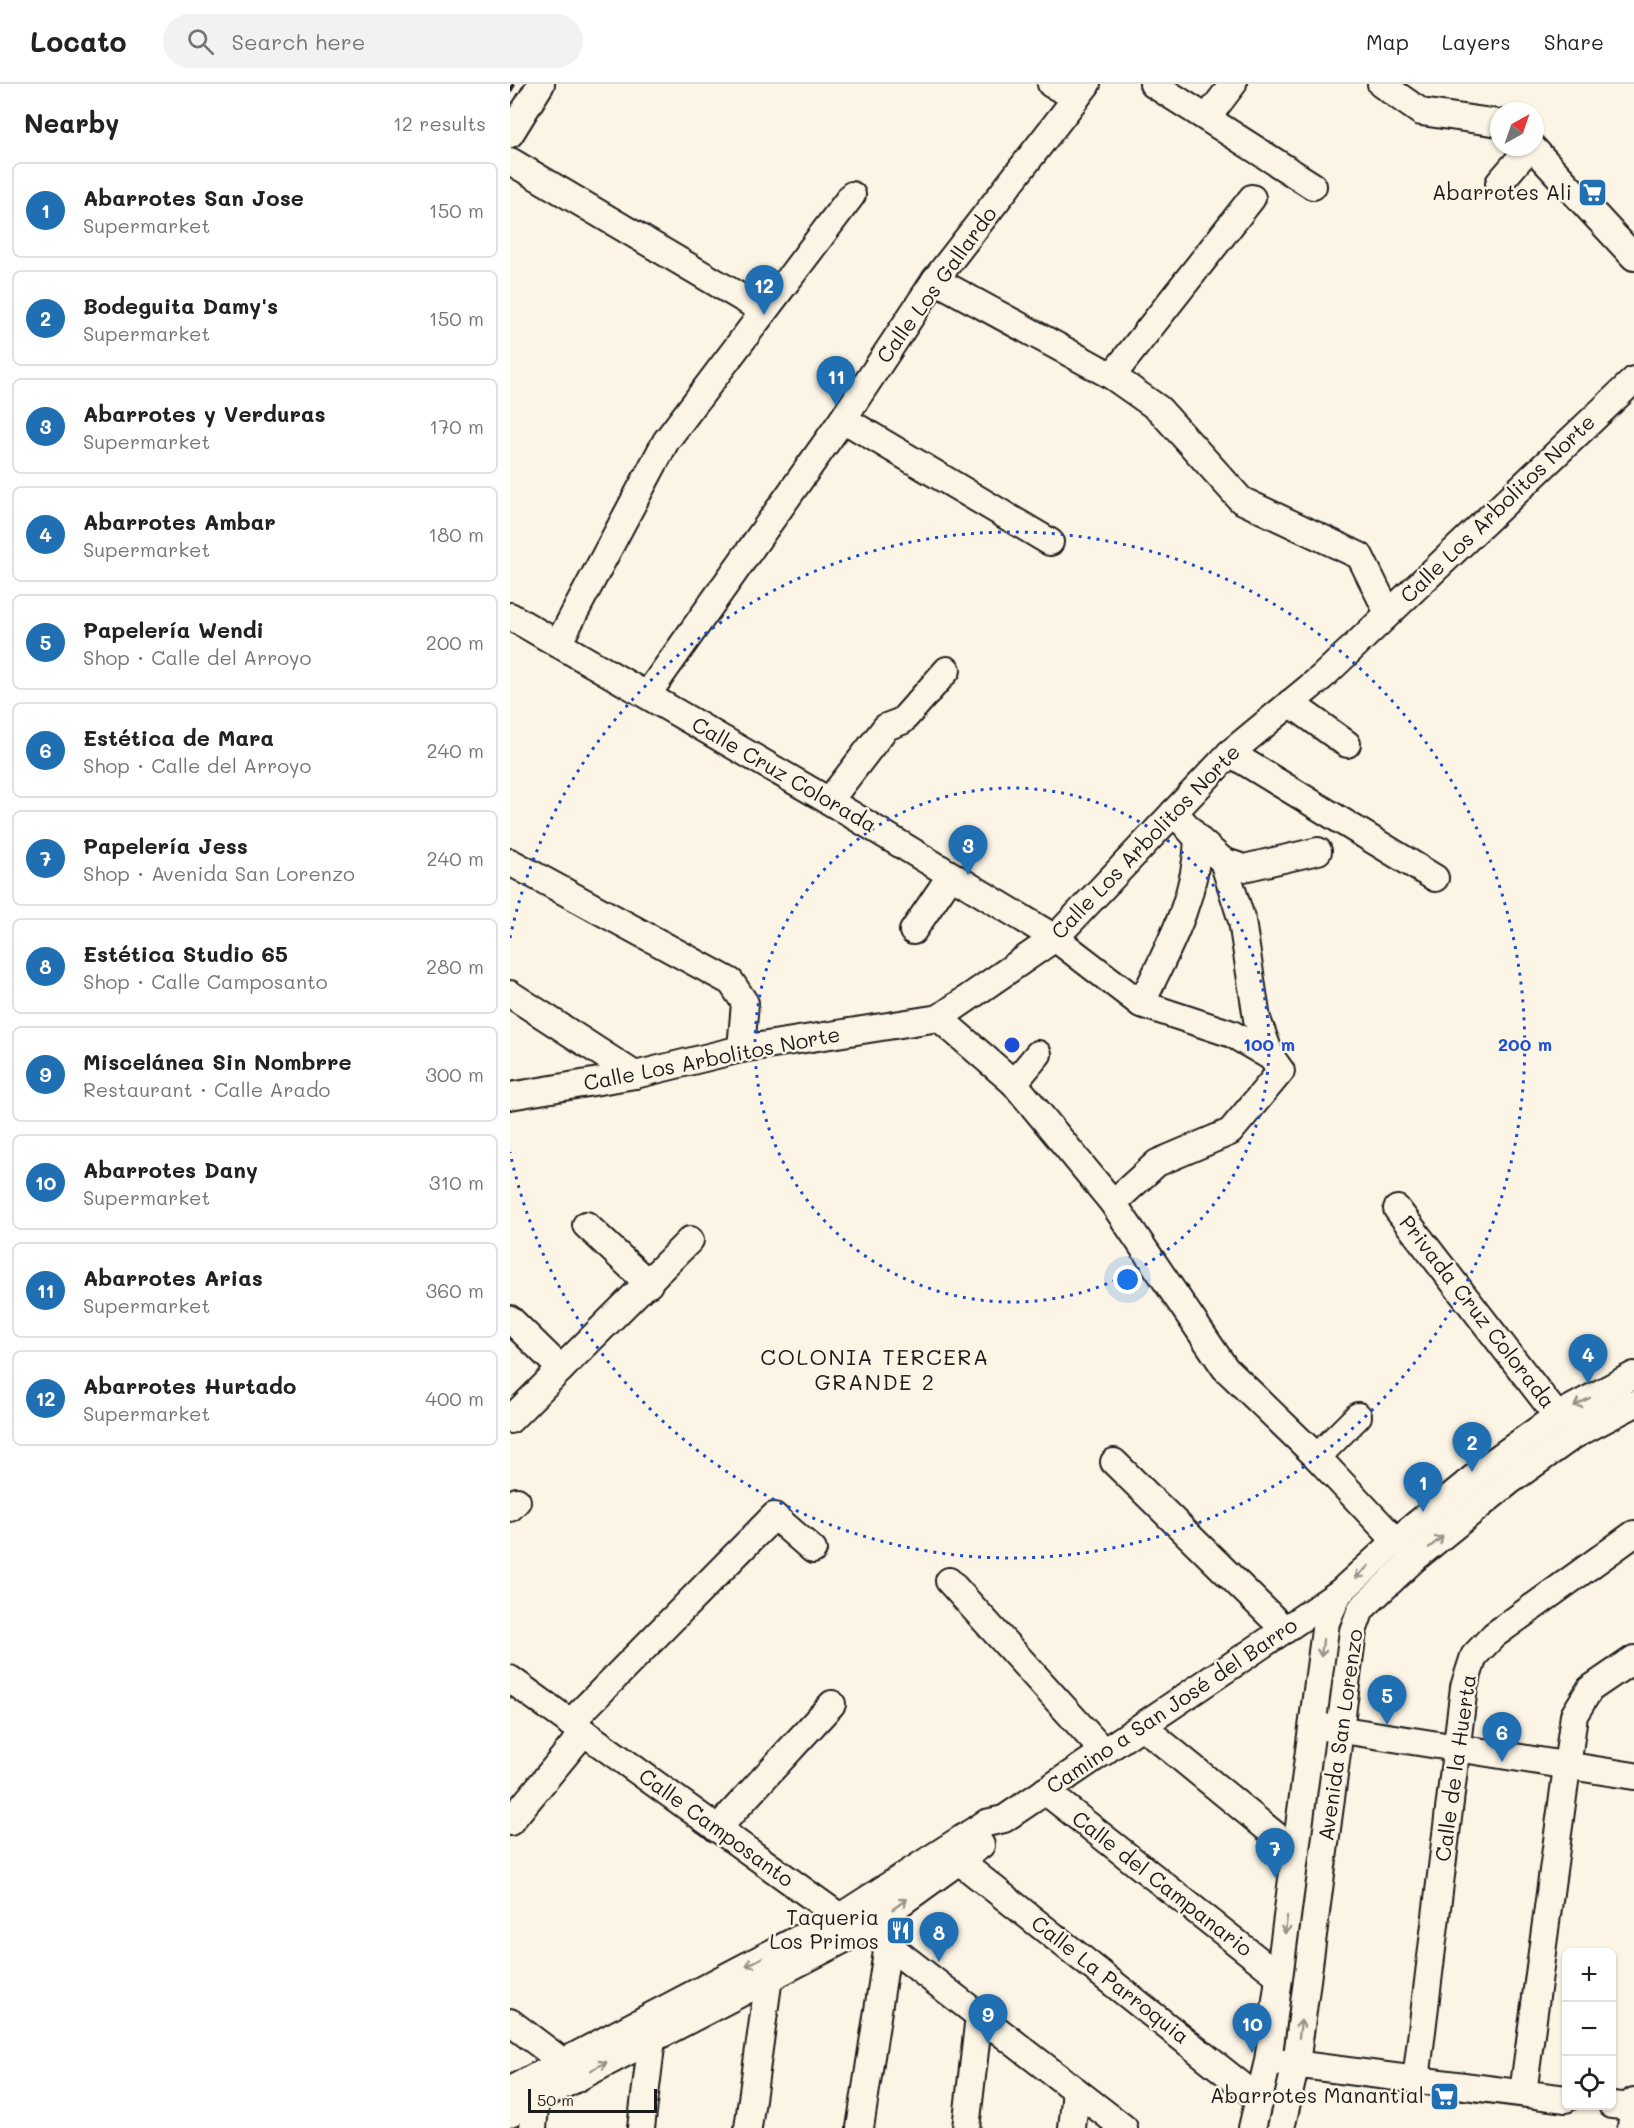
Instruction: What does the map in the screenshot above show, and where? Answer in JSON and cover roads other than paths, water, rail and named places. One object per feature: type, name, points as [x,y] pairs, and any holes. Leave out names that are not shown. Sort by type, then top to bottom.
[{"type":"street","points":[[510,134],[541,84]]},
{"type":"street","points":[[1052,84],[1082,91]]},
{"type":"street","points":[[1153,84],[1313,186]]},
{"type":"street","points":[[1207,118],[1233,84]]},
{"type":"street","points":[[1381,84],[1421,112],[1490,122]]},
{"type":"street","name":"Calle Los Gallardo","points":[[647,695],[843,419],[935,280],[1082,91]]},
{"type":"street","points":[[1499,183],[1523,156]]},
{"type":"street","points":[[1539,156],[1634,257]]},
{"type":"street","points":[[510,161],[764,311]]},
{"type":"street","points":[[558,644],[666,441],[852,195]]},
{"type":"street","points":[[1112,376],[1252,198]]},
{"type":"street","points":[[935,280],[1112,376],[1159,409],[1241,500],[1360,556],[1389,614]]},
{"type":"street","name":"Calle Los Arbolitos Norte","points":[[510,1096],[635,1075],[741,1049],[939,1018],[1055,938],[1230,753],[1322,677],[1634,380]]},
{"type":"street","points":[[843,419],[1050,542]]},
{"type":"street","name":"Calle Cruz Colorada","points":[[510,616],[830,801],[1055,938],[1141,1004],[1232,1034],[1276,1064]]},
{"type":"street","points":[[830,801],[886,727],[902,721],[947,670]]},
{"type":"street","points":[[1290,703],[1347,744]]},
{"type":"street","points":[[1230,753],[1435,878]]},
{"type":"street","points":[[1174,812],[1198,839],[1223,861],[1244,868],[1318,850]]},
{"type":"street","points":[[1141,1004],[1186,909],[1197,867],[1198,839]]},
{"type":"street","points":[[510,861],[731,982],[745,1003],[741,1049]]},
{"type":"street","points":[[1113,1203],[1157,1163],[1230,1132],[1276,1064],[1257,1019],[1242,921],[1223,861]]},
{"type":"street","points":[[913,931],[951,875]]},
{"type":"street","points":[[510,994],[635,1075]]},
{"type":"street","points":[[939,1018],[1014,1083],[1113,1203],[1225,1368],[1317,1457],[1396,1541]]},
{"type":"street","points":[[1014,1083],[1038,1054]]},
{"type":"street","name":"Privada Cruz Colorada","points":[[1397,1209],[1557,1416]]},
{"type":"street","points":[[586,1225],[649,1284]]},
{"type":"street","points":[[510,1420],[649,1284],[690,1240]]},
{"type":"street","points":[[510,1319],[561,1369]]},
{"type":"street","name":"Avenida San Lorenzo","points":[[1252,2128],[1268,2061],[1326,1622],[1339,1593],[1396,1541],[1493,1462],[1557,1416],[1634,1375]]},
{"type":"street","name":"Avenida San Lorenzo","points":[[1281,2128],[1296,2064],[1353,1631],[1361,1609],[1414,1559],[1510,1481],[1574,1436],[1634,1404]]},
{"type":"street","points":[[1317,1457],[1358,1416]]},
{"type":"street","points":[[1114,1462],[1285,1630]]},
{"type":"street","points":[[510,1822],[577,1728],[774,1516],[813,1550]]},
{"type":"street","name":"Calle de la Huerta","points":[[1416,2080],[1464,1687],[1474,1656],[1494,1635],[1634,1534]]},
{"type":"street","points":[[949,1581],[1104,1752]]},
{"type":"street","points":[[1339,1593],[1361,1609]]},
{"type":"street","name":"Camino a San José del Barro","points":[[510,2090],[840,1917],[986,1823],[1004,1819],[1339,1593]]},
{"type":"street","points":[[1523,2093],[1574,1715],[1590,1689],[1634,1659]]},
{"type":"street","name":"Calle Camposanto","points":[[510,1680],[840,1917],[867,1928],[1124,2128]]},
{"type":"street","points":[[717,1829],[832,1704]]},
{"type":"street","points":[[1142,1726],[1296,1852]]},
{"type":"street","points":[[1312,1726],[1634,1776]]},
{"type":"street","name":"Calle del Campanario","points":[[1045,1791],[1279,1976]]},
{"type":"street","name":"Camino a San José del Barro","points":[[510,2113],[867,1928],[997,1834],[1004,1819]]},
{"type":"street","name":"Calle La Parroquia","points":[[959,1861],[1260,2100]]},
{"type":"street","points":[[1290,1893],[1318,1896]]},
{"type":"street","points":[[860,2128],[888,1945]]},
{"type":"street","points":[[748,2128],[769,1977]]},
{"type":"street","points":[[966,2128],[979,2016]]},
{"type":"street","points":[[510,2022],[563,2062]]},
{"type":"street","points":[[641,2128],[652,2039]]},
{"type":"street","points":[[1268,2061],[1562,2098]]},
{"type":"street","points":[[1072,2128],[1077,2091]]},
{"type":"street","points":[[533,2128],[536,2099]]},
{"type":"railway","points":[[510,91],[514,84]]},
{"type":"place","name":"Abarrotes Ali","points":[[1593,193]]},
{"type":"place","name":"Abarrotes Hurtado","points":[[764,315]]},
{"type":"place","name":"Abarrotes Arias","points":[[836,406]]},
{"type":"place","name":"Abarrotes y Verduras","points":[[968,875]]},
{"type":"place","name":"Abarrotes Ambar","points":[[1588,1384]]},
{"type":"place","name":"Bodeguita Damy's","points":[[1472,1472]]},
{"type":"place","name":"Abarrotes San Jose","points":[[1423,1512]]},
{"type":"place","name":"Papelería Wendi","points":[[1387,1725]]},
{"type":"place","name":"Estética de Mara","points":[[1502,1762]]},
{"type":"place","name":"Papelería Jess","points":[[1275,1878]]},
{"type":"place","name":"Taqueria Los Primos","points":[[900,1930]]},
{"type":"place","name":"Estética Studio 65","points":[[939,1962]]},
{"type":"place","name":"Miscelánea Sin Nombrre","points":[[988,2044]]},
{"type":"place","name":"Abarrotes Dany","points":[[1252,2053]]},
{"type":"place","name":"Abarrotes Manantial","points":[[1445,2096]]},
{"type":"district","name":"COLONIA TERCERA GRANDE 2","points":[[875,1370]]}]
